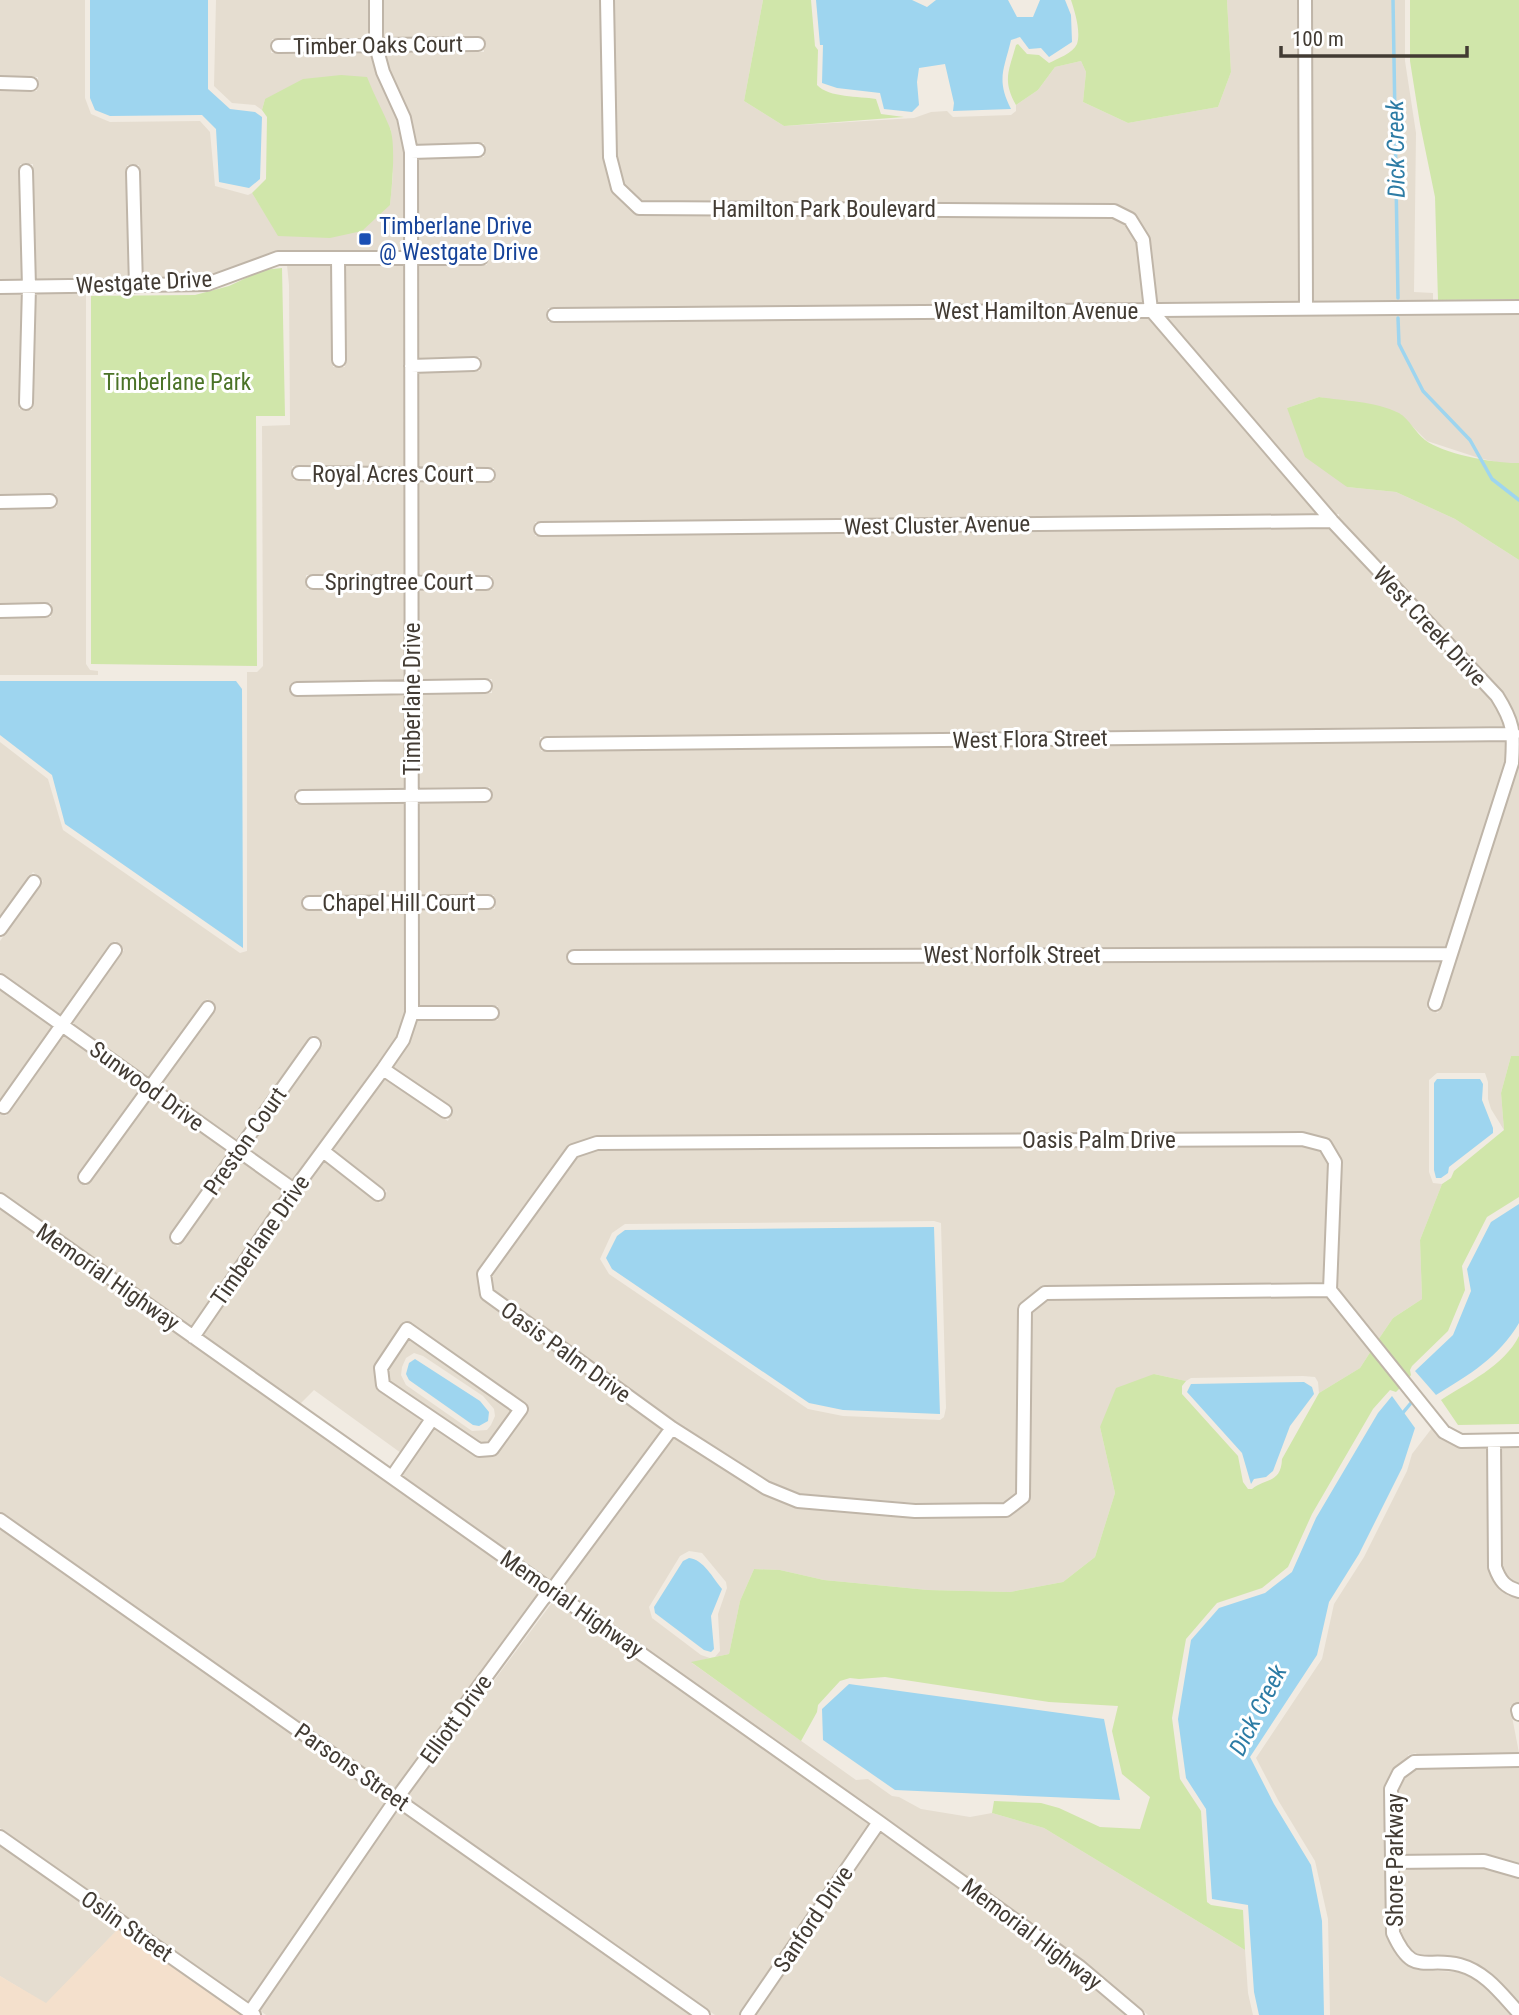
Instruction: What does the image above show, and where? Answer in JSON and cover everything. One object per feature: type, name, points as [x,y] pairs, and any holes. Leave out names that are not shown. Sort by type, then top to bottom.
[{"type":"street","name":"Timberlane Drive","points":[[193,1337],[294,1190],[403,1040],[412,1013],[411,152],[404,118],[383,72],[376,46],[376,0]]},
{"type":"street","name":"Hamilton Park Boulevard","points":[[607,0],[610,157],[618,188],[639,208],[1114,211],[1130,219],[1143,240],[1151,310]]},
{"type":"street","points":[[1305,0],[1306,309]]},
{"type":"street","name":"Timber Oaks Court","points":[[278,46],[478,44]]},
{"type":"street","points":[[0,83],[32,83]]},
{"type":"street","points":[[411,152],[478,150]]},
{"type":"street","points":[[26,171],[29,287],[26,403]]},
{"type":"street","points":[[133,172],[136,286]]},
{"type":"street","name":"Westgate Drive","points":[[0,287],[207,284],[278,258],[481,258]]},
{"type":"street","points":[[338,258],[339,360]]},
{"type":"street","name":"West Hamilton Avenue","points":[[554,315],[1519,307]]},
{"type":"street","name":"West Creek Drive","points":[[1151,310],[1332,522],[1497,696],[1508,713],[1514,734],[1512,763],[1434,1004]]},
{"type":"street","points":[[411,366],[474,365]]},
{"type":"street","name":"Royal Acres Court","points":[[299,473],[488,474]]},
{"type":"street","points":[[0,502],[50,501]]},
{"type":"street","name":"West Cluster Avenue","points":[[541,529],[1332,522]]},
{"type":"street","name":"Springtree Court","points":[[313,582],[486,583]]},
{"type":"street","points":[[0,611],[45,610]]},
{"type":"street","points":[[297,689],[485,687]]},
{"type":"street","name":"West Flora Street","points":[[547,744],[1514,734]]},
{"type":"street","points":[[302,797],[485,795]]},
{"type":"street","points":[[0,929],[34,882]]},
{"type":"street","name":"Chapel Hill Court","points":[[309,903],[488,902]]},
{"type":"street","points":[[4,1107],[115,950]]},
{"type":"street","name":"West Norfolk Street","points":[[574,957],[1450,954]]},
{"type":"street","name":"Sunwood Drive","points":[[0,981],[294,1190]]},
{"type":"street","points":[[85,1177],[208,1008]]},
{"type":"street","points":[[412,1013],[492,1013]]},
{"type":"street","name":"Preston Court","points":[[177,1237],[314,1044]]},
{"type":"street","points":[[383,1069],[445,1111]]},
{"type":"street","name":"Oasis Palm Drive","points":[[1302,1139],[1325,1145],[1335,1162],[1330,1290],[1045,1293],[1025,1309],[1023,1497],[1006,1510],[915,1511],[799,1501],[766,1488],[672,1428],[487,1294],[484,1274],[573,1151],[597,1143],[1302,1139]]},
{"type":"street","points":[[323,1151],[378,1194]]},
{"type":"street","name":"Memorial Highway","points":[[0,1200],[879,1822],[1080,1967],[1138,2015]]},
{"type":"street","points":[[1330,1290],[1444,1432],[1461,1441],[1519,1440]]},
{"type":"street","points":[[407,1329],[521,1409],[496,1446],[489,1450],[479,1450],[432,1419],[381,1381],[381,1368],[407,1329]]},
{"type":"street","points":[[392,1477],[432,1419]]},
{"type":"street","name":"Elliott Drive","points":[[251,2014],[397,1798],[672,1428]]},
{"type":"street","points":[[1494,1441],[1495,1567],[1499,1579],[1509,1588],[1519,1591]]},
{"type":"street","name":"Parsons Street","points":[[0,1520],[703,2015]]},
{"type":"street","name":"Shore Parkway","points":[[1519,1760],[1414,1762],[1399,1773],[1391,1789],[1393,1933],[1401,1952],[1418,1962],[1460,1965],[1485,1977],[1519,2013]]},
{"type":"street","name":"Sanford Drive","points":[[747,2015],[879,1822]]},
{"type":"street","name":"Oslin Street","points":[[0,1837],[251,2014]]},
{"type":"street","points":[[1392,1862],[1484,1861],[1519,1871]]},
{"type":"shaded area","points":[[0,0],[85,0],[85,98],[91,114],[110,122],[200,121],[210,132],[215,186],[248,195],[252,193],[279,236],[390,205],[393,174],[391,130],[377,105],[265,99],[262,110],[255,105],[232,103],[214,86],[216,0],[370,0],[370,39],[272,39],[271,53],[371,54],[398,120],[405,153],[404,250],[278,251],[206,277],[142,279],[139,165],[127,165],[129,279],[35,280],[33,164],[20,164],[22,280],[0,280],[0,90],[37,91],[38,77],[0,76]]},
{"type":"shaded area","points":[[382,0],[600,0],[604,157],[613,193],[639,215],[1113,218],[1126,225],[1136,243],[1144,303],[548,308],[548,322],[1149,318],[1318,514],[535,522],[535,536],[1330,529],[1492,701],[1505,726],[540,737],[541,751],[1507,741],[1506,761],[1446,946],[568,951],[569,964],[1441,961],[1427,1009],[1438,1013],[1518,766],[1519,751],[1519,1056],[1511,1056],[1501,1093],[1504,1130],[1491,1109],[1485,1073],[1437,1073],[1429,1080],[1429,1172],[1433,1183],[1442,1184],[1420,1240],[1422,1299],[1393,1318],[1378,1340],[1337,1287],[1340,1159],[1327,1138],[1304,1132],[595,1136],[568,1147],[477,1275],[483,1300],[663,1430],[551,1581],[402,1475],[427,1439],[417,1430],[401,1453],[314,1390],[300,1404],[203,1335],[324,1161],[380,1203],[387,1191],[332,1150],[384,1079],[448,1121],[453,1109],[392,1067],[408,1044],[416,1020],[498,1020],[498,1006],[418,1006],[419,910],[495,909],[494,895],[419,895],[419,802],[491,801],[490,787],[419,788],[418,694],[492,693],[492,679],[418,680],[418,588],[492,590],[492,576],[418,574],[418,480],[494,482],[494,468],[418,466],[417,373],[480,371],[480,357],[417,358],[417,265],[487,265],[487,251],[417,250],[417,159],[484,157],[484,143],[416,145],[410,114],[389,69],[385,53],[484,52],[484,38],[383,39]],"holes":[[[414,1353],[423,1356],[483,1396],[494,1409],[495,1416],[487,1430],[472,1431],[406,1385],[401,1375],[406,1358]]]},
{"type":"shaded area","points":[[613,0],[763,0],[744,101],[784,126],[914,118],[931,112],[947,111],[953,117],[1011,115],[1016,111],[1016,105],[1038,90],[1055,67],[1081,61],[1086,72],[1083,102],[1128,123],[1218,107],[1231,72],[1227,0],[1299,0],[1300,301],[1157,302],[1148,236],[1135,215],[1114,204],[641,201],[623,184],[616,156]]},
{"type":"shaded area","points":[[1311,0],[1405,0],[1405,61],[1416,133],[1414,292],[1433,293],[1433,300],[1313,301]]},
{"type":"shaded area","points":[[287,265],[332,265],[333,367],[345,367],[344,265],[404,265],[405,466],[292,466],[293,480],[405,480],[405,574],[306,575],[307,589],[405,588],[406,680],[306,681],[307,695],[406,694],[406,788],[295,790],[296,804],[406,802],[406,895],[303,896],[304,910],[406,910],[405,1012],[397,1036],[292,1181],[247,1148],[323,1044],[313,1035],[236,1141],[159,1086],[216,1008],[207,999],[149,1078],[72,1024],[124,950],[115,941],[61,1016],[0,972],[0,941],[43,881],[33,872],[0,918],[0,742],[48,779],[63,830],[240,953],[247,951],[247,672],[257,672],[263,666],[262,426],[290,425]]},
{"type":"shaded area","points":[[0,294],[22,294],[19,409],[32,410],[35,294],[86,294],[86,664],[90,670],[98,671],[98,675],[0,675],[0,618],[51,617],[51,603],[0,604],[0,509],[57,507],[56,494],[0,494]]},
{"type":"shaded area","points":[[1519,314],[1519,463],[1505,464],[1479,458],[1427,441],[1400,414],[1319,397],[1287,408],[1347,487],[1396,492],[1455,519],[1519,560],[1519,726],[1513,709],[1501,691],[1339,518],[1339,514],[1335,514],[1166,317]]},
{"type":"shaded area","points":[[0,989],[53,1027],[0,1101]]},
{"type":"shaded area","points":[[64,1035],[140,1090],[77,1177],[86,1186],[151,1097],[228,1152],[169,1238],[178,1247],[239,1160],[285,1192],[192,1327],[0,1192],[0,1112],[6,1116]]},
{"type":"shaded area","points":[[1302,1146],[1321,1151],[1328,1164],[1324,1282],[1045,1286],[1022,1303],[1019,1309],[1017,1493],[1004,1503],[915,1503],[800,1494],[769,1481],[671,1419],[493,1290],[490,1276],[576,1157],[598,1150]],"holes":[[[941,1223],[946,1408],[944,1417],[940,1420],[843,1416],[808,1409],[609,1274],[600,1259],[612,1233],[625,1224]]]},
{"type":"shaded area","points":[[0,1209],[543,1592],[396,1789],[0,1512]]},
{"type":"shaded area","points":[[1327,1297],[1371,1351],[1360,1368],[1319,1393],[1315,1377],[1191,1378],[1186,1381],[1154,1374],[1100,1427],[1115,1493],[1095,1557],[1063,1582],[1010,1592],[928,1590],[824,1580],[780,1570],[754,1569],[740,1601],[729,1654],[715,1657],[720,1651],[718,1614],[727,1588],[726,1582],[702,1553],[689,1551],[680,1556],[649,1607],[652,1618],[701,1655],[710,1658],[692,1663],[856,1780],[868,1779],[892,1796],[921,1809],[970,1817],[992,1813],[1044,1828],[1245,1950],[1248,1993],[1253,2015],[1148,2015],[1084,1961],[562,1589],[674,1438],[763,1494],[798,1508],[915,1518],[1006,1517],[1026,1503],[1029,1497],[1032,1313],[1047,1300]]},
{"type":"shaded area","points":[[1432,1428],[1441,1439],[1458,1448],[1488,1448],[1489,1567],[1495,1585],[1507,1595],[1519,1599],[1519,1703],[1510,1706],[1519,1753],[1416,1753],[1408,1755],[1408,1758],[1393,1770],[1385,1789],[1387,1933],[1398,1958],[1418,1970],[1459,1972],[1482,1983],[1513,2015],[1330,2015],[1328,1919],[1315,1861],[1256,1758],[1322,1659],[1334,1604],[1364,1557],[1407,1471],[1412,1454]]},
{"type":"shaded area","points":[[1519,1447],[1519,1584],[1512,1582],[1505,1575],[1501,1566],[1501,1448]]},
{"type":"shaded area","points":[[0,1529],[388,1800],[248,2002],[0,1828]]},
{"type":"shaded area","points":[[554,1600],[870,1824],[739,2015],[715,2015],[407,1797]]},
{"type":"shaded area","points":[[1519,1768],[1519,1864],[1484,1853],[1398,1855],[1398,1791],[1403,1778],[1416,1769]]},
{"type":"shaded area","points":[[399,1808],[691,2015],[266,2015],[259,2010]]},
{"type":"shaded area","points":[[881,1832],[1077,1973],[1127,2015],[755,2015]]},
{"type":"shaded area","points":[[0,1845],[119,1928],[46,2004],[0,1976]]},
{"type":"shaded area","points":[[1483,1868],[1519,1879],[1519,2002],[1489,1972],[1463,1958],[1420,1955],[1406,1947],[1399,1931],[1398,1869]]},
{"type":"shaded area","points":[[119,1928],[240,2015],[0,2015],[0,1976],[46,2003]]},
{"type":"green space","points":[[763,0],[811,0],[815,46],[818,50],[817,85],[836,94],[876,99],[881,114],[904,117],[784,126],[744,101]]},
{"type":"green space","points":[[1071,0],[1227,0],[1231,72],[1218,107],[1128,123],[1083,102],[1086,72],[1081,61],[1055,67],[1038,90],[1016,105],[1008,82],[1016,45],[1027,54],[1039,55],[1049,63],[1072,50],[1077,44],[1078,34]]},
{"type":"green space","points":[[1410,0],[1519,0],[1519,299],[1438,300],[1435,197],[1410,61]]},
{"type":"green space","points":[[341,75],[367,77],[390,128],[393,155],[390,205],[362,231],[330,238],[278,236],[252,193],[266,179],[267,117],[262,110],[265,99],[303,79]]},
{"type":"green space","name":"Timberlane Park","points":[[282,268],[285,416],[256,416],[257,666],[91,664],[91,296],[195,295],[229,286],[263,270]]},
{"type":"green space","points":[[1319,397],[1390,409],[1403,416],[1425,440],[1444,450],[1484,460],[1519,463],[1519,560],[1455,519],[1396,492],[1347,487],[1305,457],[1287,408]]},
{"type":"green space","points":[[1511,1056],[1519,1056],[1519,1197],[1487,1217],[1462,1266],[1465,1290],[1448,1331],[1412,1366],[1409,1378],[1378,1340],[1393,1318],[1422,1299],[1420,1240],[1442,1184],[1504,1130],[1501,1093]]},
{"type":"green space","points":[[1519,1336],[1519,1424],[1458,1425],[1441,1400],[1495,1365]]},
{"type":"green space","points":[[1371,1351],[1400,1388],[1396,1392],[1390,1390],[1373,1409],[1312,1514],[1288,1567],[1262,1588],[1217,1603],[1186,1639],[1172,1718],[1180,1779],[1201,1811],[1207,1902],[1243,1910],[1245,1950],[1044,1828],[992,1813],[994,1801],[1041,1803],[1059,1808],[1100,1827],[1140,1829],[1150,1797],[1122,1774],[1112,1731],[1118,1706],[1049,1702],[885,1677],[850,1678],[840,1681],[818,1705],[801,1741],[691,1662],[729,1654],[740,1601],[754,1569],[780,1570],[824,1580],[928,1590],[1010,1592],[1063,1582],[1095,1557],[1115,1493],[1100,1427],[1116,1388],[1154,1374],[1186,1381],[1182,1386],[1182,1394],[1238,1456],[1243,1482],[1248,1489],[1252,1489],[1279,1473],[1282,1459],[1319,1393],[1360,1368]]},
{"type":"water","points":[[90,0],[208,0],[208,89],[230,109],[255,112],[262,117],[260,179],[249,188],[219,182],[216,129],[202,115],[110,116],[95,110],[90,98]]},
{"type":"water","points":[[816,0],[912,0],[927,7],[936,0],[1008,0],[1017,17],[1033,17],[1040,0],[1065,0],[1071,15],[1072,42],[1049,57],[1041,48],[1029,49],[1020,37],[1011,40],[1003,82],[1011,109],[953,111],[954,103],[945,64],[919,68],[919,105],[912,112],[884,109],[880,93],[837,88],[822,83],[823,45],[820,45]]},
{"type":"water","points":[[0,681],[236,681],[242,689],[243,948],[65,824],[52,775],[0,735]]},
{"type":"water","points":[[1437,1079],[1480,1079],[1483,1084],[1482,1100],[1493,1128],[1493,1133],[1449,1167],[1448,1173],[1441,1178],[1436,1178],[1434,1170],[1434,1083]]},
{"type":"water","points":[[1519,1204],[1519,1323],[1493,1355],[1436,1395],[1415,1371],[1453,1335],[1471,1291],[1467,1269],[1491,1222]]},
{"type":"water","points":[[934,1227],[940,1414],[843,1410],[809,1403],[612,1269],[606,1258],[617,1236],[625,1230]]},
{"type":"water","points":[[415,1359],[480,1401],[489,1412],[488,1421],[479,1426],[473,1425],[409,1380],[406,1374],[409,1363]]},
{"type":"water","points":[[1304,1382],[1312,1387],[1314,1394],[1290,1426],[1273,1471],[1266,1477],[1254,1479],[1251,1484],[1242,1453],[1187,1392],[1191,1384]]},
{"type":"water","points":[[1392,1396],[1415,1428],[1402,1468],[1359,1554],[1329,1602],[1317,1655],[1250,1757],[1274,1804],[1311,1865],[1322,1921],[1324,2015],[1259,2015],[1254,1992],[1248,1905],[1212,1899],[1206,1809],[1186,1778],[1178,1719],[1191,1640],[1219,1608],[1265,1593],[1292,1572],[1316,1518],[1378,1413]]},
{"type":"water","points":[[689,1558],[703,1565],[722,1589],[711,1616],[714,1649],[711,1652],[704,1650],[655,1613],[654,1607],[683,1561]]},
{"type":"water","points":[[849,1684],[1104,1719],[1120,1800],[895,1790],[823,1740],[822,1709]]},
{"type":"waterway","name":"Dick Creek","points":[[1393,0],[1398,298]]},
{"type":"waterway","name":"Dick Creek","points":[[1398,318],[1399,344],[1423,391],[1470,440],[1492,479],[1519,500]]},
{"type":"waterway","name":"Dick Creek","points":[[1401,1415],[1411,1403]]},
{"type":"place","name":"Timberlane Drive @ Westgate Drive","points":[[365,239]]}]
